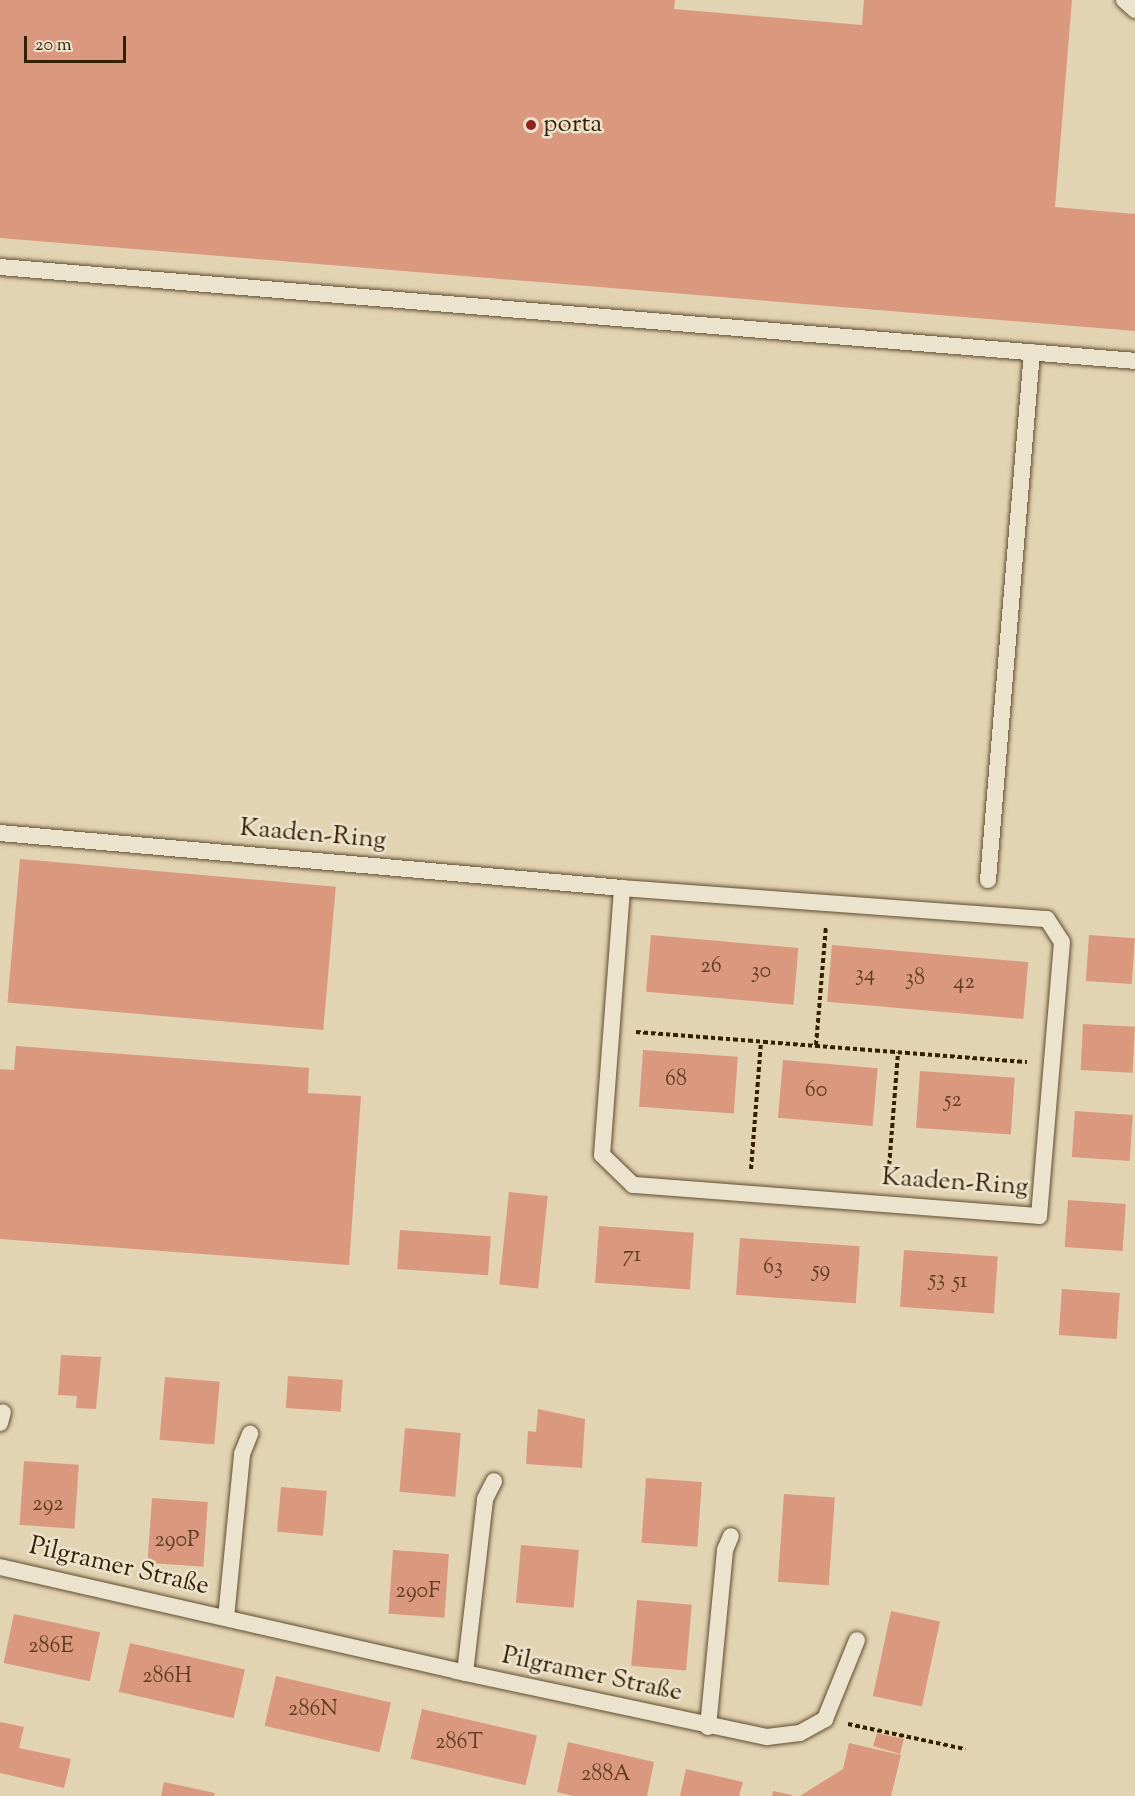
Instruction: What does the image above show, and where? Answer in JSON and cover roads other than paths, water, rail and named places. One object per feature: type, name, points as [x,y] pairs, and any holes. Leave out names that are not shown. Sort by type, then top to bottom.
[{"type":"lane","points":[[1124,0],[1135,10]]},
{"type":"lane","points":[[0,267],[1135,361]]},
{"type":"lane","points":[[988,880],[1032,352]]},
{"type":"lane","name":"Kaaden-Ring","points":[[0,833],[622,888],[1047,919],[1062,942],[1039,1216],[633,1185],[602,1155],[622,888]]},
{"type":"lane","name":"Pilgramer Straße","points":[[226,1618],[242,1454],[250,1434]]},
{"type":"lane","name":"Pilgramer Straße","points":[[465,1673],[485,1499],[494,1481]]},
{"type":"lane","name":"Pilgramer Straße","points":[[708,1727],[725,1550],[731,1536]]},
{"type":"lane","name":"Pilgramer Straße","points":[[0,1566],[465,1673],[708,1727],[767,1737],[800,1733],[825,1719],[857,1640]]},
{"type":"place","name":"porta","points":[[531,125]]}]
